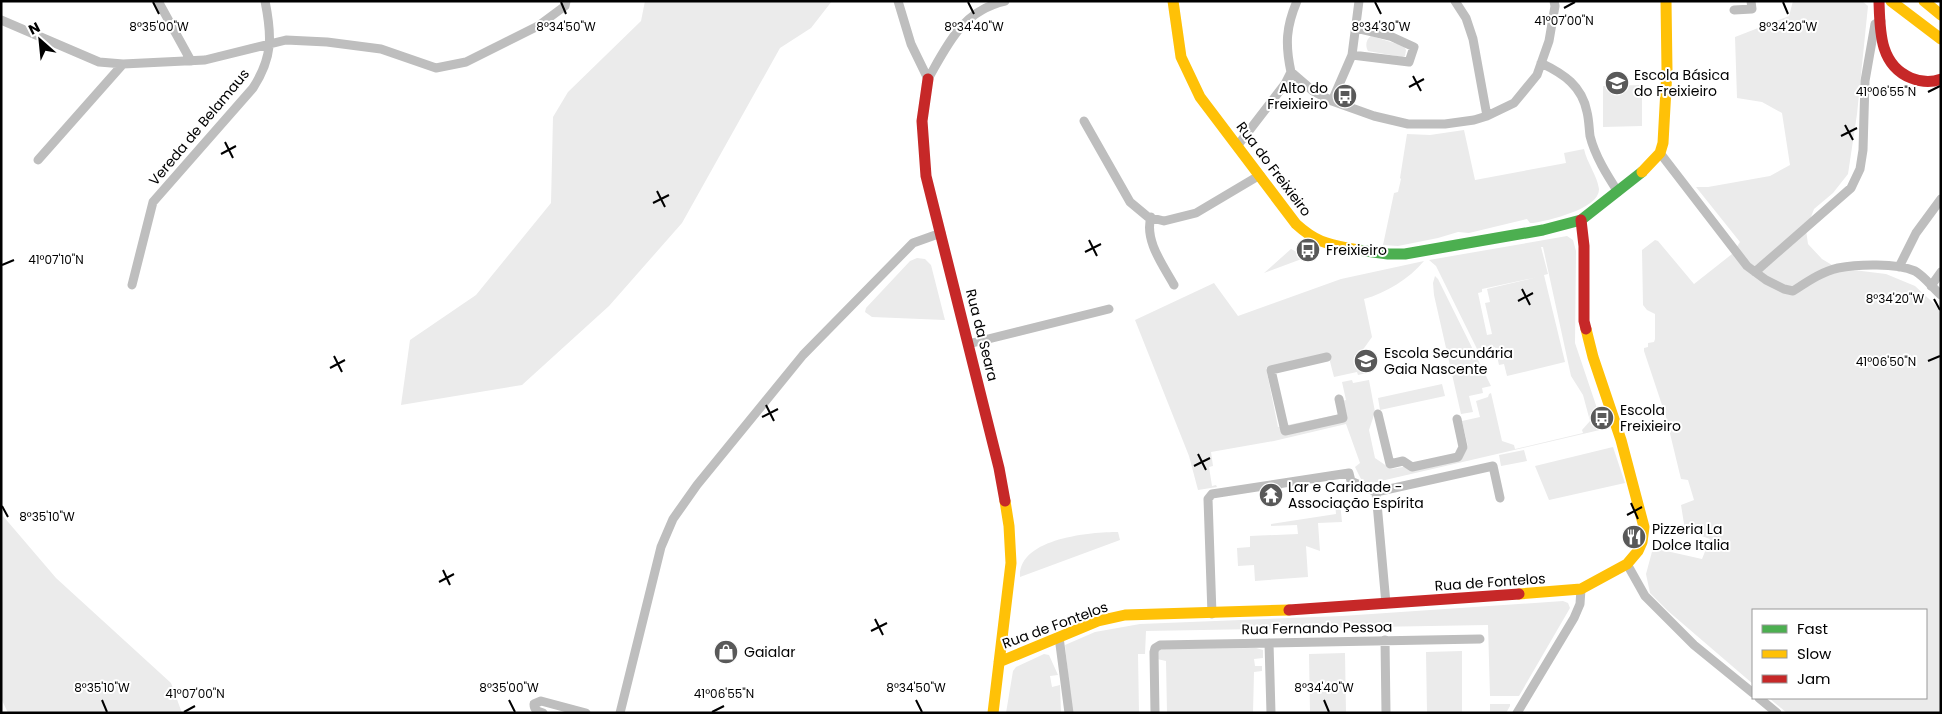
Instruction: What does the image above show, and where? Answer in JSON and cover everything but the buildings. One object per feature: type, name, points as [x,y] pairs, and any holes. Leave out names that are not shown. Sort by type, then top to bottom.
[{"type":"main road","name":"Rua do Freixieiro","points":[[1173,1],[1181,56],[1188,75],[1200,97],[1296,224],[1310,236],[1324,243],[1357,250],[1405,254],[1534,231],[1581,220]]},
{"type":"main road","points":[[1581,220],[1636,177],[1660,154],[1664,131],[1667,79],[1666,1]]},
{"type":"main road","points":[[1879,1],[1884,52],[1891,65],[1906,77],[1918,81],[1928,82],[1941,79]]},
{"type":"main road","points":[[1891,1],[1941,39]]},
{"type":"main road","points":[[1924,1],[1941,15]]},
{"type":"main road","name":"Rua da Seara","points":[[928,79],[922,121],[926,176],[999,468],[1009,526],[1011,563],[992,713]]},
{"type":"main road","name":"Rua de Fontelos","points":[[999,662],[1098,621],[1125,616],[1212,614],[1386,604],[1580,589],[1627,564],[1638,551],[1642,542],[1644,527],[1621,440],[1593,357],[1584,321],[1584,246],[1581,220]]},
{"type":"street","points":[[158,1],[191,61]]},
{"type":"street","name":"Vereda de Belamaus","points":[[132,285],[153,202],[253,88],[262,75],[270,44],[270,28],[265,1]]},
{"type":"street","points":[[1,20],[99,62],[123,64],[205,60],[286,40],[327,42],[382,49],[436,68],[466,62],[538,26],[565,6],[566,1]]},
{"type":"street","points":[[898,1],[910,44],[928,79]]},
{"type":"street","name":"Rua da Seara","points":[[928,79],[953,36],[968,20],[985,4],[1005,1]]},
{"type":"street","points":[[1297,1],[1289,19],[1287,37],[1288,56],[1292,72],[1313,91],[1332,101],[1374,116],[1408,124],[1444,124],[1474,120],[1514,103],[1537,75],[1548,41],[1555,6],[1554,1]]},
{"type":"street","points":[[1332,101],[1352,55],[1359,1]]},
{"type":"street","points":[[1455,1],[1466,18],[1473,40],[1487,116]]},
{"type":"street","points":[[1734,10],[1752,9],[1751,1]]},
{"type":"street","points":[[1755,272],[1851,188],[1860,169],[1863,150],[1865,81],[1875,24],[1880,21]]},
{"type":"street","points":[[1352,55],[1410,62],[1414,48],[1390,36],[1356,28]]},
{"type":"street","points":[[1541,63],[1561,72],[1578,89],[1587,111],[1591,137],[1598,157],[1618,192]]},
{"type":"street","points":[[38,160],[123,64]]},
{"type":"street","points":[[1238,145],[1285,84],[1292,72]]},
{"type":"street","points":[[1084,121],[1130,202],[1151,217],[1164,221],[1196,213],[1260,175]]},
{"type":"street","points":[[1660,154],[1743,261],[1755,272],[1784,289],[1792,291],[1814,277],[1837,268],[1870,265],[1898,267],[1916,272],[1941,294]]},
{"type":"street","points":[[1898,267],[1916,232],[1941,199]]},
{"type":"street","points":[[1151,217],[1148,227],[1150,238],[1174,285]]},
{"type":"street","points":[[620,713],[661,546],[673,519],[697,485],[803,355],[914,243],[941,232]]},
{"type":"street","points":[[1931,286],[1941,272]]},
{"type":"street","points":[[968,344],[1109,309]]},
{"type":"street","points":[[1327,357],[1271,370],[1285,431],[1343,418],[1339,399]]},
{"type":"street","points":[[1378,414],[1390,464],[1402,461],[1412,467],[1458,457],[1463,447],[1458,419]]},
{"type":"street","points":[[1212,614],[1208,499],[1212,494],[1349,473],[1351,481],[1376,492],[1493,466],[1500,498]]},
{"type":"street","points":[[1376,492],[1386,604]]},
{"type":"street","points":[[1627,564],[1646,596],[1694,645],[1752,692]]},
{"type":"street","points":[[1517,713],[1574,618],[1580,604],[1580,589]]},
{"type":"street","points":[[1059,637],[1069,713]]},
{"type":"street","name":"Rua Fernando Pessoa","points":[[1155,713],[1154,652],[1155,648],[1160,645],[1480,639]]},
{"type":"street","points":[[1385,640],[1386,713]]},
{"type":"street","points":[[1269,643],[1270,713]]},
{"type":"street","points":[[1760,699],[1777,713]]},
{"type":"street","points":[[543,713],[534,708],[536,702],[541,701],[586,713]]},
{"type":"shaded area","points":[[645,1],[832,1],[811,28],[780,48],[682,223],[609,306],[522,385],[401,405],[410,340],[476,295],[551,203],[553,117],[568,92],[641,21]]},
{"type":"shaded area","points":[[1793,1],[1862,1],[1868,6],[1857,114],[1848,174],[1833,193],[1814,209],[1806,230],[1808,244],[1822,259],[1837,268],[1886,274],[1915,286],[1941,310],[1941,713],[1787,713],[1770,699],[1927,699],[1927,609],[1752,609],[1752,683],[1668,611],[1650,593],[1646,574],[1653,548],[1702,559],[1710,539],[1685,530],[1681,505],[1694,500],[1688,480],[1681,479],[1666,417],[1644,351],[1644,348],[1648,347],[1648,343],[1654,342],[1655,339],[1655,314],[1647,310],[1643,305],[1642,250],[1655,240],[1658,241],[1694,284],[1732,254],[1740,242],[1696,187],[1708,187],[1770,176],[1790,165],[1782,113],[1762,102],[1737,98],[1735,37],[1789,16]]},
{"type":"shaded area","points":[[1371,36],[1404,46],[1406,50],[1405,56],[1368,51],[1366,43]]},
{"type":"shaded area","points":[[1642,85],[1642,126],[1603,127],[1603,86]]},
{"type":"shaded area","points":[[1464,130],[1475,180],[1566,163],[1564,153],[1584,149],[1598,184],[1597,196],[1591,202],[1572,213],[1549,220],[1530,223],[1527,219],[1469,233],[1458,232],[1398,246],[1383,245],[1394,193],[1398,192],[1401,179],[1407,134],[1430,135]]},
{"type":"shaded area","points":[[1567,236],[1573,240],[1576,251],[1575,343],[1604,429],[1368,484],[1361,479],[1355,467],[1360,463],[1346,424],[1274,441],[1211,452],[1213,466],[1209,467],[1212,486],[1216,485],[1217,487],[1198,490],[1189,456],[1135,320],[1214,283],[1238,316],[1341,279],[1424,261],[1397,284],[1381,293],[1364,299],[1372,337],[1362,351],[1367,373],[1358,375],[1357,372],[1334,377],[1328,354],[1266,368],[1278,427],[1345,413],[1342,401],[1346,400],[1342,382],[1352,380],[1353,383],[1369,380],[1375,412],[1369,430],[1375,458],[1391,469],[1461,457],[1468,447],[1462,421],[1480,417],[1476,401],[1488,397],[1491,393],[1502,441],[1514,445],[1515,449],[1583,433],[1582,430],[1590,421],[1583,395],[1571,376],[1543,247],[1541,247],[1548,274],[1544,275],[1565,362],[1507,376],[1504,364],[1499,365],[1495,347],[1479,353],[1436,266],[1429,260]],"holes":[[[1538,277],[1487,289],[1490,302],[1485,303],[1492,334],[1487,335],[1478,293],[1482,292],[1482,289]]]},
{"type":"shaded area","points":[[1291,249],[1307,257],[1264,273]]},
{"type":"shaded area","points":[[917,258],[925,259],[931,265],[945,320],[872,317],[865,312],[866,308],[910,261]]},
{"type":"shaded area","points":[[1435,276],[1491,386],[1482,388],[1483,393],[1469,396],[1473,412],[1461,414],[1434,295],[1433,283]]},
{"type":"shaded area","points":[[1442,384],[1445,396],[1380,410],[1378,398]]},
{"type":"shaded area","points":[[1613,447],[1625,483],[1549,500],[1535,466]]},
{"type":"shaded area","points":[[1524,450],[1527,461],[1501,466],[1499,455]]},
{"type":"shaded area","points":[[1335,501],[1340,501],[1342,522],[1318,523],[1320,551],[1306,546],[1308,577],[1255,581],[1254,565],[1238,566],[1237,548],[1250,547],[1250,536],[1298,534],[1297,525],[1271,526],[1271,524],[1336,514]]},
{"type":"shaded area","points":[[3,516],[56,578],[171,683],[182,713],[8,713],[1,698]]},
{"type":"shaded area","points":[[1118,532],[1120,540],[1020,577],[1023,564],[1031,554],[1043,546],[1075,536]]},
{"type":"shaded area","points":[[1563,601],[1568,603],[1570,608],[1519,696],[1490,696],[1488,625],[1146,631],[1145,654],[1138,654],[1139,713],[1072,713],[1065,645],[1095,632],[1140,624],[1342,616]]},
{"type":"shaded area","points":[[1256,648],[1263,650],[1263,658],[1254,659],[1255,666],[1262,666],[1262,671],[1254,672],[1253,713],[1167,713],[1166,661],[1157,659],[1157,649]]},
{"type":"shaded area","points":[[1462,651],[1462,713],[1427,713],[1426,652]]},
{"type":"shaded area","points":[[1345,653],[1346,713],[1310,713],[1309,654]]},
{"type":"shaded area","points":[[1044,654],[1049,655],[1058,675],[1050,676],[1052,687],[1060,685],[1061,713],[1006,713],[1013,671],[1016,667]]},
{"type":"shaded area","points":[[1490,704],[1510,704],[1510,706],[1506,713],[1490,713]]},
{"type":"traffic: fast","points":[[1358,250],[1405,254],[1543,230],[1581,220],[1642,172]]},
{"type":"traffic: slow","points":[[1173,1],[1181,57],[1200,97],[1296,224],[1318,239],[1358,250]]},
{"type":"traffic: slow","points":[[1642,172],[1660,153],[1663,143],[1667,70],[1666,1]]},
{"type":"traffic: slow","points":[[1891,1],[1941,39]]},
{"type":"traffic: slow","points":[[1924,1],[1941,15]]},
{"type":"traffic: slow","points":[[1519,594],[1581,589],[1627,564],[1638,551],[1642,542],[1644,527],[1621,440],[1593,357],[1586,329]]},
{"type":"traffic: slow","points":[[993,713],[1011,563],[1009,526],[1005,501]]},
{"type":"traffic: slow","points":[[999,662],[1098,621],[1125,615],[1289,610]]},
{"type":"traffic: jam","points":[[1879,1],[1883,46],[1893,65],[1900,72],[1911,78],[1922,81],[1941,79]]},
{"type":"traffic: jam","points":[[928,79],[922,121],[926,176],[999,468],[1005,501]]},
{"type":"traffic: jam","points":[[1581,220],[1584,246],[1584,321],[1586,329]]},
{"type":"traffic: jam","points":[[1289,610],[1519,594]]},
{"type":"place","name":"Escola Básica do Freixieiro","points":[[1617,83]]},
{"type":"place","name":"Alto do Freixieiro","points":[[1345,96]]},
{"type":"place","name":"Freixieiro","points":[[1308,250]]},
{"type":"place","name":"Escola Secundária Gaia Nascente","points":[[1366,361]]},
{"type":"place","name":"Escola Freixieiro","points":[[1602,418]]},
{"type":"place","name":"Lar e Caridade - Associação Espírita","points":[[1271,495]]},
{"type":"place","name":"Pizzeria La Dolce Italia","points":[[1634,537]]},
{"type":"place","name":"Gaialar","points":[[726,652]]}]
